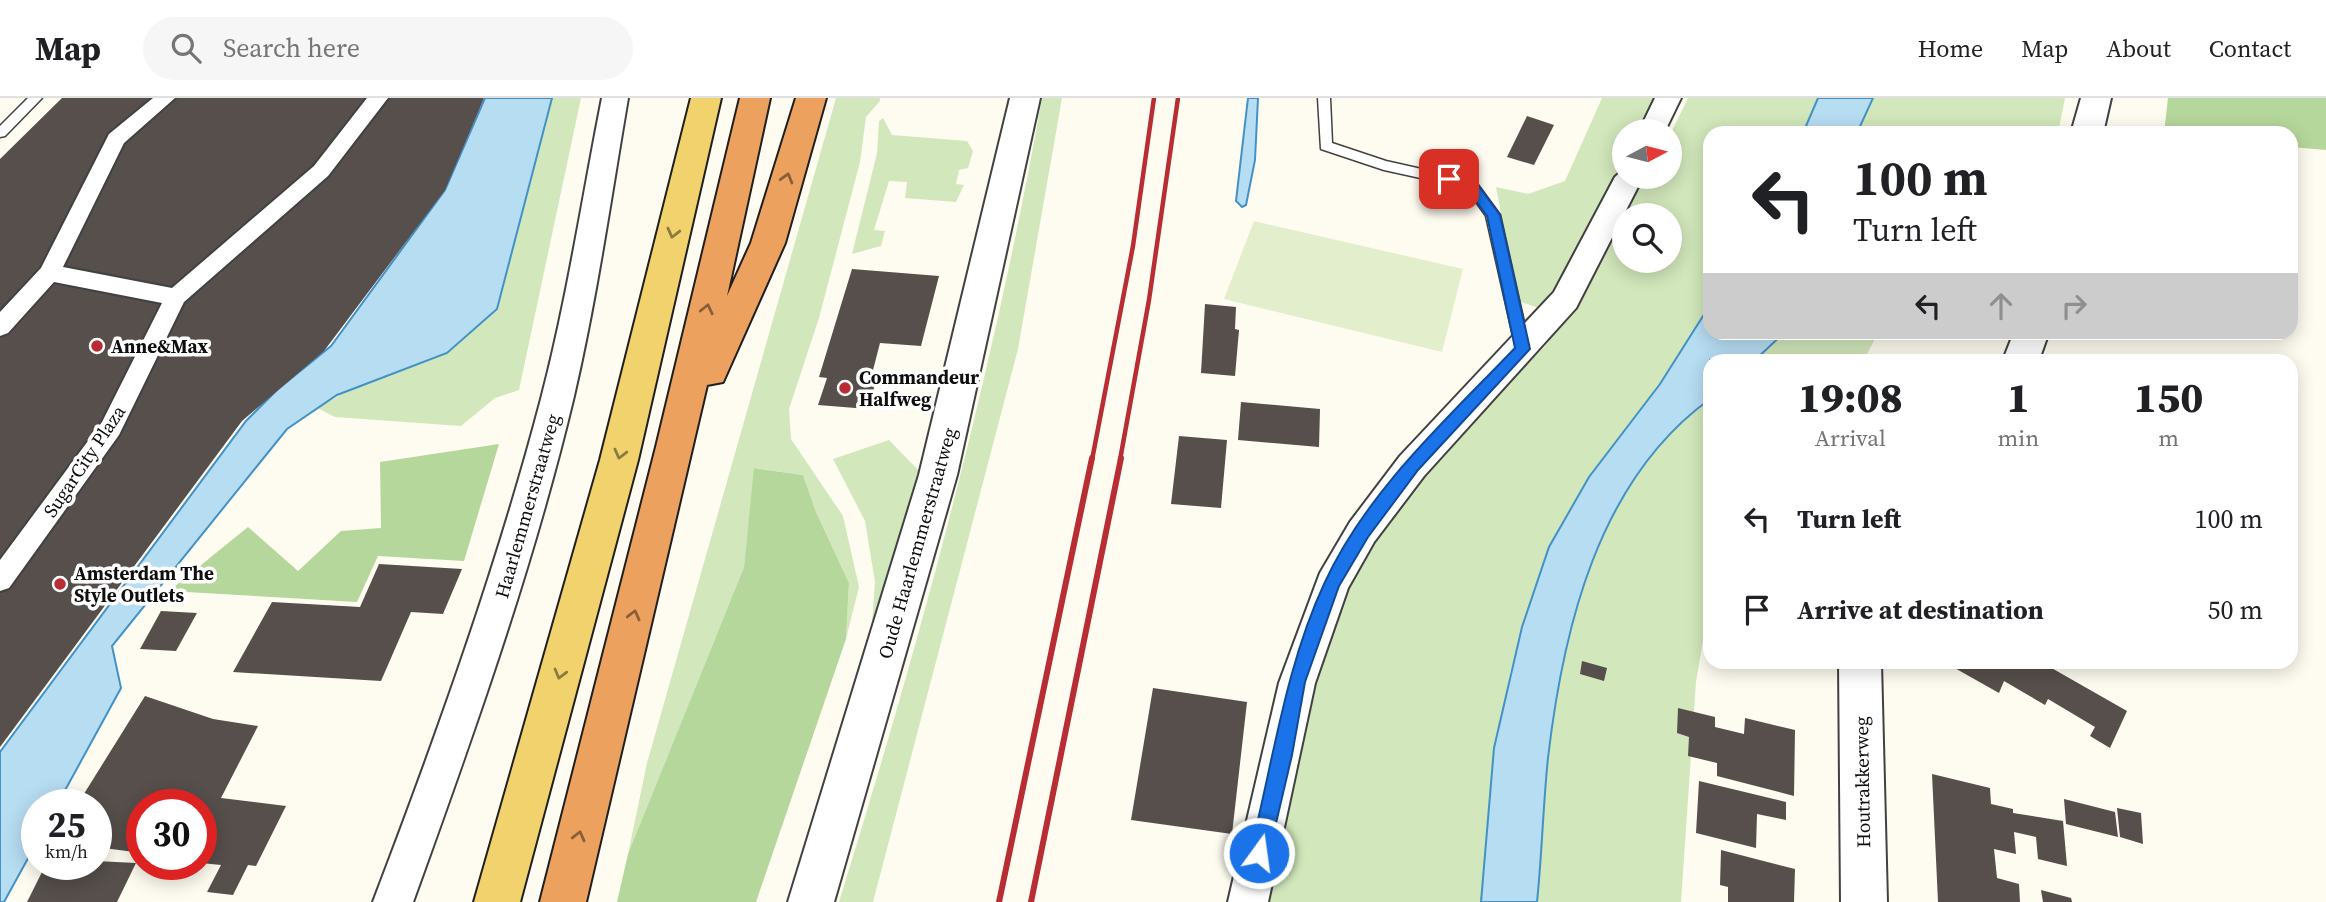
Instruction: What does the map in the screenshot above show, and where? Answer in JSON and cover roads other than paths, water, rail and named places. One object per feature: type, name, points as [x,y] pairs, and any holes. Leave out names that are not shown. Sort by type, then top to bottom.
[{"type":"highway","points":[[563,902],[676,447],[755,98]]},
{"type":"highway","points":[[676,447],[768,243],[811,98]]},
{"type":"main road","points":[[682,98],[689,167]]},
{"type":"main road","points":[[497,902],[619,460],[706,98]]},
{"type":"street","points":[[0,327],[49,273],[117,139],[165,98]]},
{"type":"street","name":"SugarCity Plaza","points":[[0,580],[111,428],[176,297],[321,171],[378,98]]},
{"type":"street","name":"Haarlemmerstraatweg","points":[[393,902],[496,615],[530,497],[569,346],[615,98]]},
{"type":"street","name":"Oude Haarlemmerstraatweg","points":[[811,902],[850,779],[938,475],[1025,98]]},
{"type":"street","points":[[1658,119],[1668,98]]},
{"type":"street","points":[[2089,126],[2096,98]]},
{"type":"street","points":[[1248,902],[1283,755],[1297,682],[1332,584],[1362,533],[1412,466],[1523,349],[1565,300],[1623,189]]},
{"type":"street","points":[[49,273],[176,297]]},
{"type":"street","name":"Houtrakkerweg","points":[[1860,669],[1864,902]]},
{"type":"lane","points":[[0,133],[36,98]]},
{"type":"lane","points":[[1324,98],[1326,146],[1384,165],[1470,184],[1493,215],[1523,349]]},
{"type":"water","points":[[485,98],[552,98],[497,309],[447,353],[337,395],[287,429],[112,646],[121,688],[66,789],[21,789],[21,871],[4,902],[0,902],[0,752],[246,421],[277,390],[331,346],[445,190]]},
{"type":"water","points":[[1248,98],[1258,98],[1255,160],[1246,205],[1242,207],[1236,201]]},
{"type":"water","points":[[1818,98],[1873,98],[1860,126],[1806,126]]},
{"type":"water","points":[[1703,316],[1703,340],[1776,340],[1761,354],[1703,354],[1703,405],[1671,432],[1640,471],[1613,514],[1576,609],[1564,659],[1548,758],[1537,902],[1481,902],[1494,748],[1522,627],[1549,547],[1589,477],[1660,384]]},
{"type":"railway","points":[[1092,460],[1133,246],[1154,98]]},
{"type":"railway","points":[[1120,460],[1149,300],[1178,98]]},
{"type":"railway","points":[[999,902],[1092,458]]},
{"type":"railway","points":[[1031,902],[1121,458]]},
{"type":"place","name":"Anne&Max","points":[[97,346]]},
{"type":"place","name":"Commandeur Halfweg","points":[[845,388]]},
{"type":"place","name":"Amsterdam The Style Outlets","points":[[60,584]]}]
